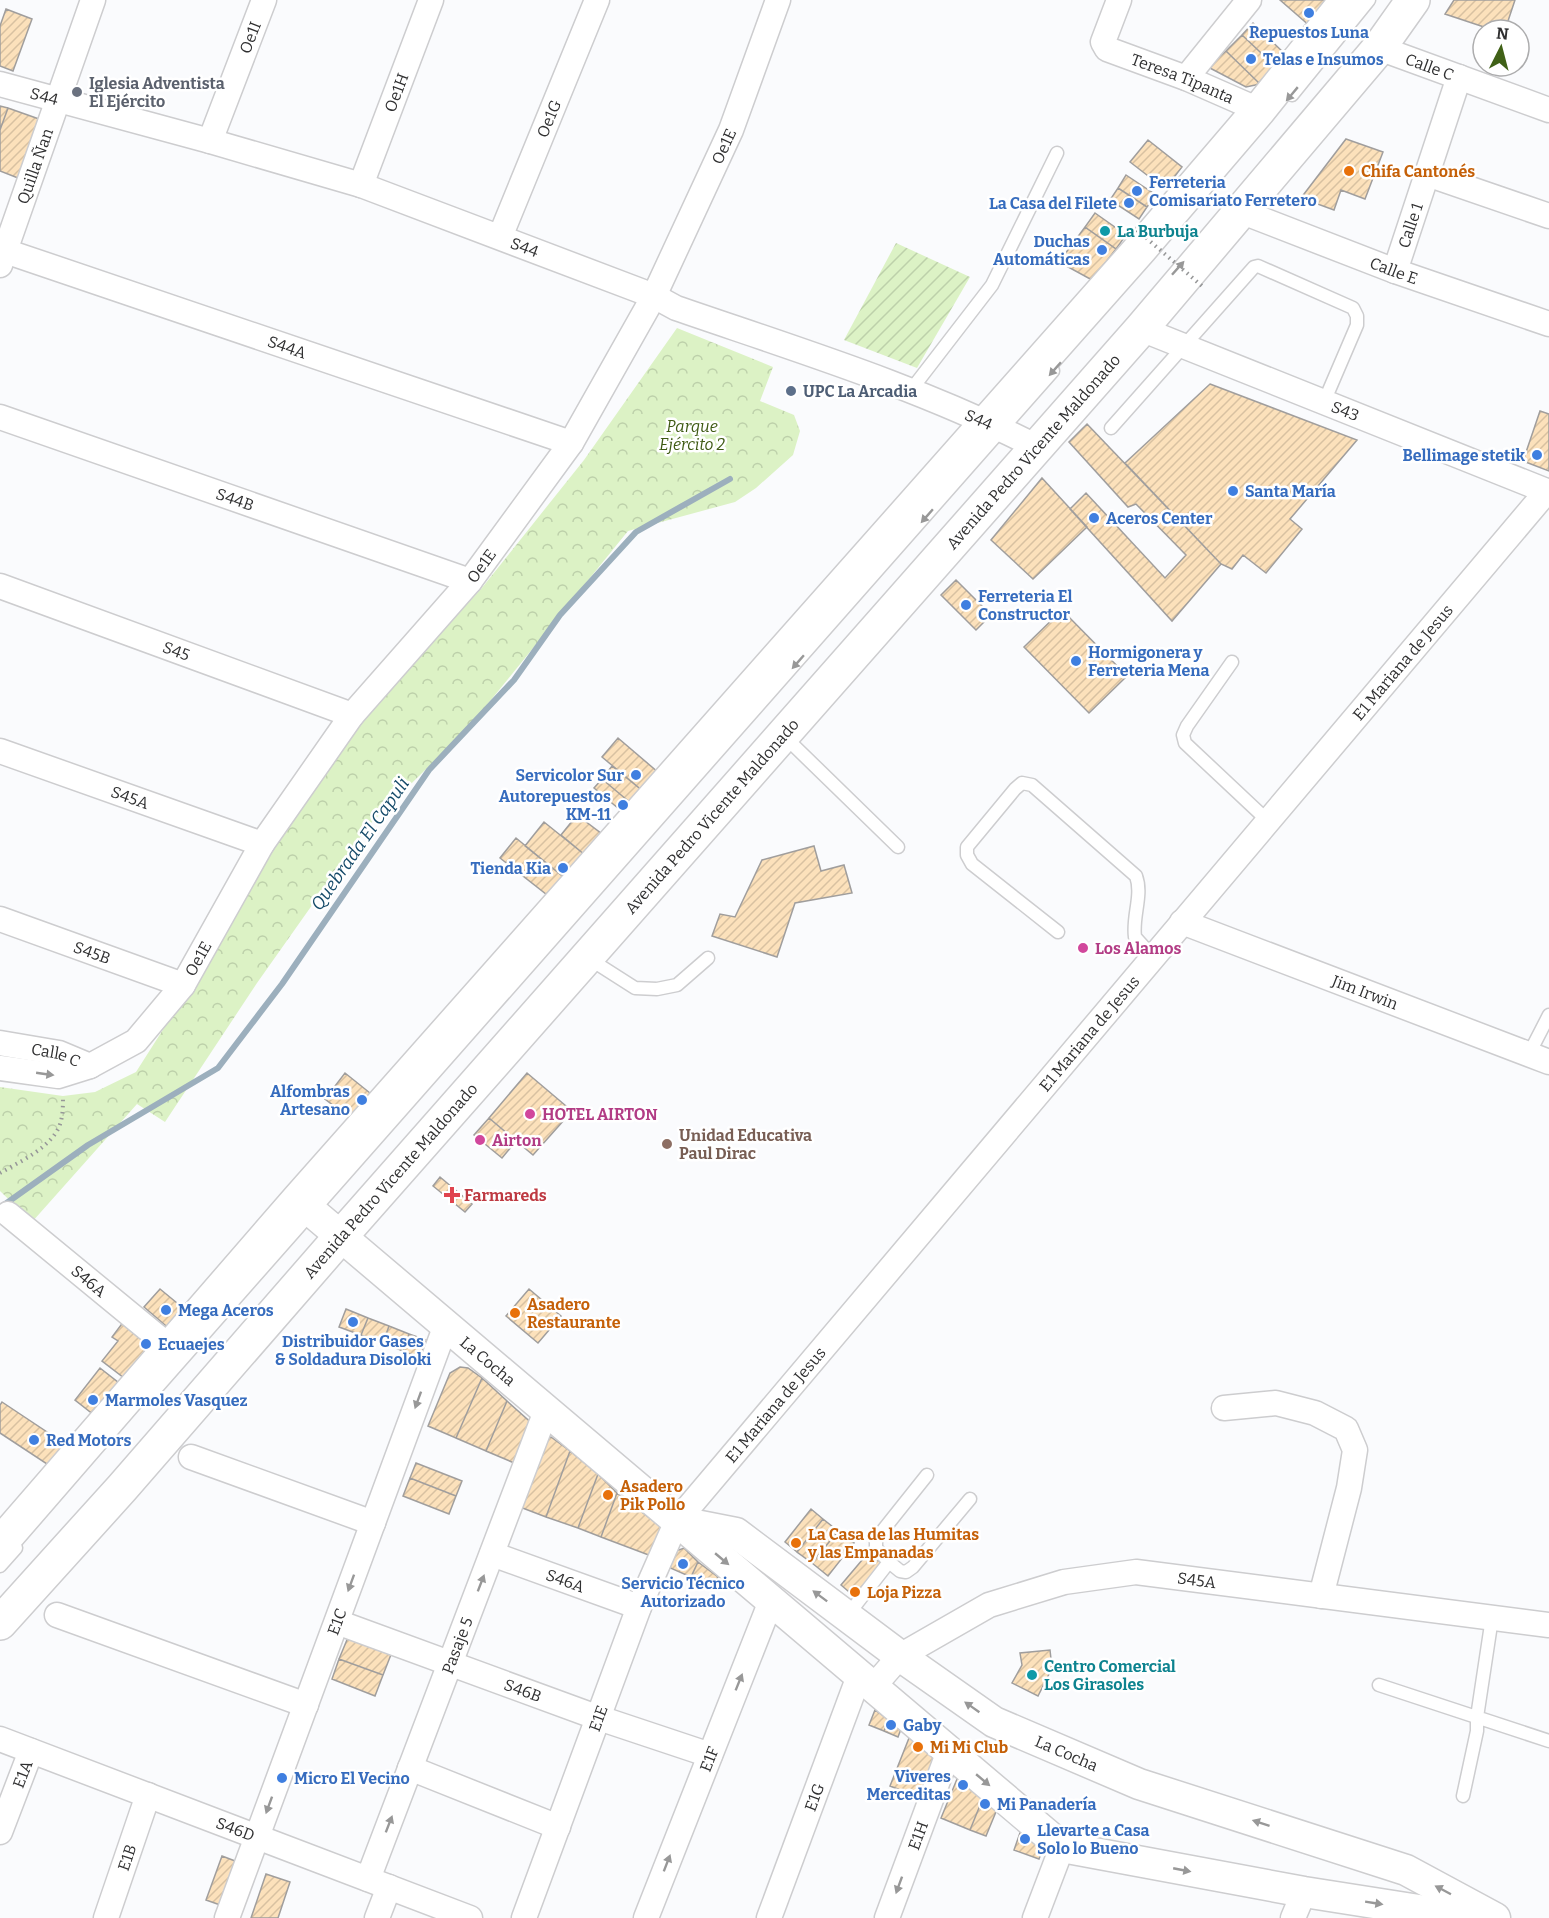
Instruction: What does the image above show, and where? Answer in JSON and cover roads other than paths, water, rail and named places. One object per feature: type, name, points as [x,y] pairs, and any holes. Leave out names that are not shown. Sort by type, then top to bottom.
[{"type":"main road","name":"Avenida Pedro Vicente Maldonado","points":[[0,1623],[130,1479],[324,1220],[994,426],[1141,248],[1270,109],[1347,0]]},
{"type":"main road","name":"Avenida Pedro Vicente Maldonado","points":[[12,1532],[171,1348],[324,1220],[587,957],[783,735],[1028,442],[1240,211],[1379,48],[1413,0]]},
{"type":"street","name":"Quilla Ñan","points":[[2,258],[93,0]]},
{"type":"street","name":"Oe1I","points":[[210,141],[264,0]]},
{"type":"street","name":"Oe1H","points":[[361,185],[431,0]]},
{"type":"street","name":"Oe1G","points":[[500,237],[597,0]]},
{"type":"street","name":"Oe1E","points":[[90,1066],[136,1041],[183,985],[262,844],[352,715],[470,581],[571,443],[654,296],[731,130],[778,0]]},
{"type":"street","name":"Teresa Tipanta","points":[[1119,0],[1103,42],[1107,49],[1270,109]]},
{"type":"street","points":[[1186,78],[1249,0]]},
{"type":"street","name":"Calle C","points":[[1379,48],[1549,110]]},
{"type":"street","name":"Calle 1","points":[[1395,270],[1459,77]]},
{"type":"street","name":"S44","points":[[0,84],[361,185],[654,296],[676,308],[911,390],[1028,442]]},
{"type":"street","points":[[1427,174],[1549,216]]},
{"type":"street","name":"Calle E","points":[[1240,211],[1395,270],[1549,324]]},
{"type":"street","name":"S44A","points":[[2,258],[571,443]]},
{"type":"street","name":"S43","points":[[1137,324],[1184,346],[1548,492]]},
{"type":"street","name":"S44B","points":[[0,417],[470,581]]},
{"type":"street","name":"E1 Mariana de Jesus","points":[[677,1521],[1548,492]]},
{"type":"street","name":"S45","points":[[0,586],[352,715]]},
{"type":"street","name":"S45A","points":[[0,751],[262,844]]},
{"type":"street","name":"S45B","points":[[0,919],[183,985]]},
{"type":"street","name":"Jim Irwin","points":[[1182,922],[1539,1058]]},
{"type":"street","name":"Calle C","points":[[0,1043],[59,1053],[90,1066]]},
{"type":"street","name":"Calle C","points":[[0,1068],[58,1076],[90,1066]]},
{"type":"street","name":"S46A","points":[[8,1214],[171,1348]]},
{"type":"street","name":"La Cocha","points":[[324,1220],[546,1411],[1062,1847],[1298,1905],[1470,1918]]},
{"type":"street","name":"E1C","points":[[227,1918],[446,1325]]},
{"type":"street","points":[[1224,1408],[1276,1403],[1315,1413],[1346,1429],[1355,1450],[1349,1488],[1321,1596]]},
{"type":"street","name":"Pasaje 5","points":[[377,1918],[379,1883],[410,1768],[546,1411]]},
{"type":"street","points":[[191,1456],[373,1523]]},
{"type":"street","name":"La Cocha","points":[[677,1521],[736,1533],[900,1656],[994,1722],[1139,1784],[1406,1870],[1495,1918]]},
{"type":"street","name":"E1E","points":[[524,1918],[639,1607],[677,1521]]},
{"type":"street","name":"S46A","points":[[492,1554],[639,1607]]},
{"type":"street","name":"S45A","points":[[866,1681],[900,1656],[989,1605],[1064,1582],[1136,1572],[1549,1625]]},
{"type":"street","name":"E1F","points":[[646,1918],[771,1600]]},
{"type":"street","points":[[57,1615],[306,1705]]},
{"type":"street","name":"S46B","points":[[337,1622],[599,1718],[710,1755]]},
{"type":"street","name":"E1G","points":[[769,1918],[866,1681]]},
{"type":"street","name":"S46D","points":[[0,1739],[470,1918]]},
{"type":"street","name":"E1A","points":[[0,1832],[31,1750]]},
{"type":"street","name":"E1H","points":[[887,1918],[949,1751]]},
{"type":"street","points":[[410,1768],[558,1827]]},
{"type":"street","name":"E1B","points":[[106,1918],[148,1795]]},
{"type":"street","points":[[1035,1918],[1062,1847]]},
{"type":"lane","points":[[1270,109],[1368,0]]},
{"type":"lane","points":[[1137,324],[1381,26],[1398,0]]},
{"type":"lane","points":[[911,390],[992,285],[1057,153]]},
{"type":"lane","points":[[1111,428],[1254,267],[1263,268],[1353,308],[1357,316],[1357,325],[1324,402]]},
{"type":"lane","points":[[994,426],[1065,358]]},
{"type":"lane","points":[[1232,662],[1186,726],[1183,735],[1185,743],[1268,821]]},
{"type":"lane","points":[[783,735],[898,847]]},
{"type":"lane","points":[[1058,932],[972,864],[967,855],[967,847],[1022,783],[1032,785],[1136,876],[1139,885],[1134,912],[1135,937],[1153,957]]},
{"type":"lane","points":[[587,957],[635,988],[657,989],[677,985],[708,958]]},
{"type":"lane","points":[[1539,1058],[1549,1015]]},
{"type":"lane","points":[[142,1405],[324,1220]]},
{"type":"lane","points":[[927,1475],[876,1539],[876,1548],[900,1571],[906,1572],[913,1567],[970,1499]]},
{"type":"lane","points":[[0,1566],[12,1532]]},
{"type":"lane","points":[[847,1616],[889,1562]]},
{"type":"lane","points":[[1463,1796],[1477,1731],[1477,1717],[1492,1618]]},
{"type":"lane","points":[[1378,1685],[1549,1742]]},
{"type":"waterway","name":"Quebrada El Capuli","points":[[1,1207],[88,1145],[218,1068],[282,984],[429,770],[514,680],[560,615],[636,532],[730,479]]},
{"type":"place","name":"Repuestos Luna","points":[[1309,13]]},
{"type":"place","name":"Telas e Insumos","points":[[1251,59]]},
{"type":"place","name":"Iglesia Adventista El Ejército","points":[[77,92]]},
{"type":"place","name":"Chifa Cantonés","points":[[1349,171]]},
{"type":"place","name":"Ferreteria Comisariato Ferretero","points":[[1137,191]]},
{"type":"place","name":"La Casa del Filete","points":[[1129,203]]},
{"type":"place","name":"La Burbuja","points":[[1105,231]]},
{"type":"place","name":"Duchas Automáticas","points":[[1102,250]]},
{"type":"place","name":"UPC La Arcadia","points":[[791,391]]},
{"type":"place","name":"Bellimage stetik","points":[[1537,455]]},
{"type":"place","name":"Santa María","points":[[1233,491]]},
{"type":"place","name":"Aceros Center","points":[[1094,518]]},
{"type":"place","name":"Ferreteria El Constructor","points":[[966,605]]},
{"type":"place","name":"Hormigonera y Ferreteria Mena","points":[[1076,661]]},
{"type":"place","name":"Servicolor Sur","points":[[636,775]]},
{"type":"place","name":"Autorepuestos KM-11","points":[[623,805]]},
{"type":"place","name":"Tienda Kia","points":[[563,868]]},
{"type":"place","name":"Los Alamos","points":[[1083,948]]},
{"type":"place","name":"Alfombras Artesano","points":[[362,1100]]},
{"type":"place","name":"HOTEL AIRTON","points":[[530,1114]]},
{"type":"place","name":"Airton","points":[[480,1140]]},
{"type":"place","name":"Unidad Educativa Paul Dirac","points":[[667,1144]]},
{"type":"place","name":"Farmareds","points":[[452,1195]]},
{"type":"place","name":"Mega Aceros","points":[[166,1310]]},
{"type":"place","name":"Asadero Restaurante","points":[[515,1313]]},
{"type":"place","name":"Distribuidor Gases & Soldadura Disoloki","points":[[353,1322]]},
{"type":"place","name":"Ecuaejes","points":[[146,1344]]},
{"type":"place","name":"Marmoles Vasquez","points":[[93,1400]]},
{"type":"place","name":"Red Motors","points":[[34,1440]]},
{"type":"place","name":"Asadero Pik Pollo","points":[[608,1495]]},
{"type":"place","name":"La Casa de las Humitas y las Empanadas","points":[[796,1543]]},
{"type":"place","name":"Servicio Técnico Autorizado","points":[[683,1564]]},
{"type":"place","name":"Loja Pizza","points":[[855,1592]]},
{"type":"place","name":"Centro Comercial Los Girasoles","points":[[1032,1675]]},
{"type":"place","name":"Gaby","points":[[891,1725]]},
{"type":"place","name":"Mi Mi Club","points":[[918,1747]]},
{"type":"place","name":"Micro El Vecino","points":[[282,1778]]},
{"type":"place","name":"Viveres Merceditas","points":[[963,1785]]},
{"type":"place","name":"Mi Panadería","points":[[985,1804]]},
{"type":"place","name":"Llevarte a Casa Solo lo Bueno","points":[[1025,1839]]},
{"type":"park label","name":"Parque Ejército 2","points":[[692,435]]}]
